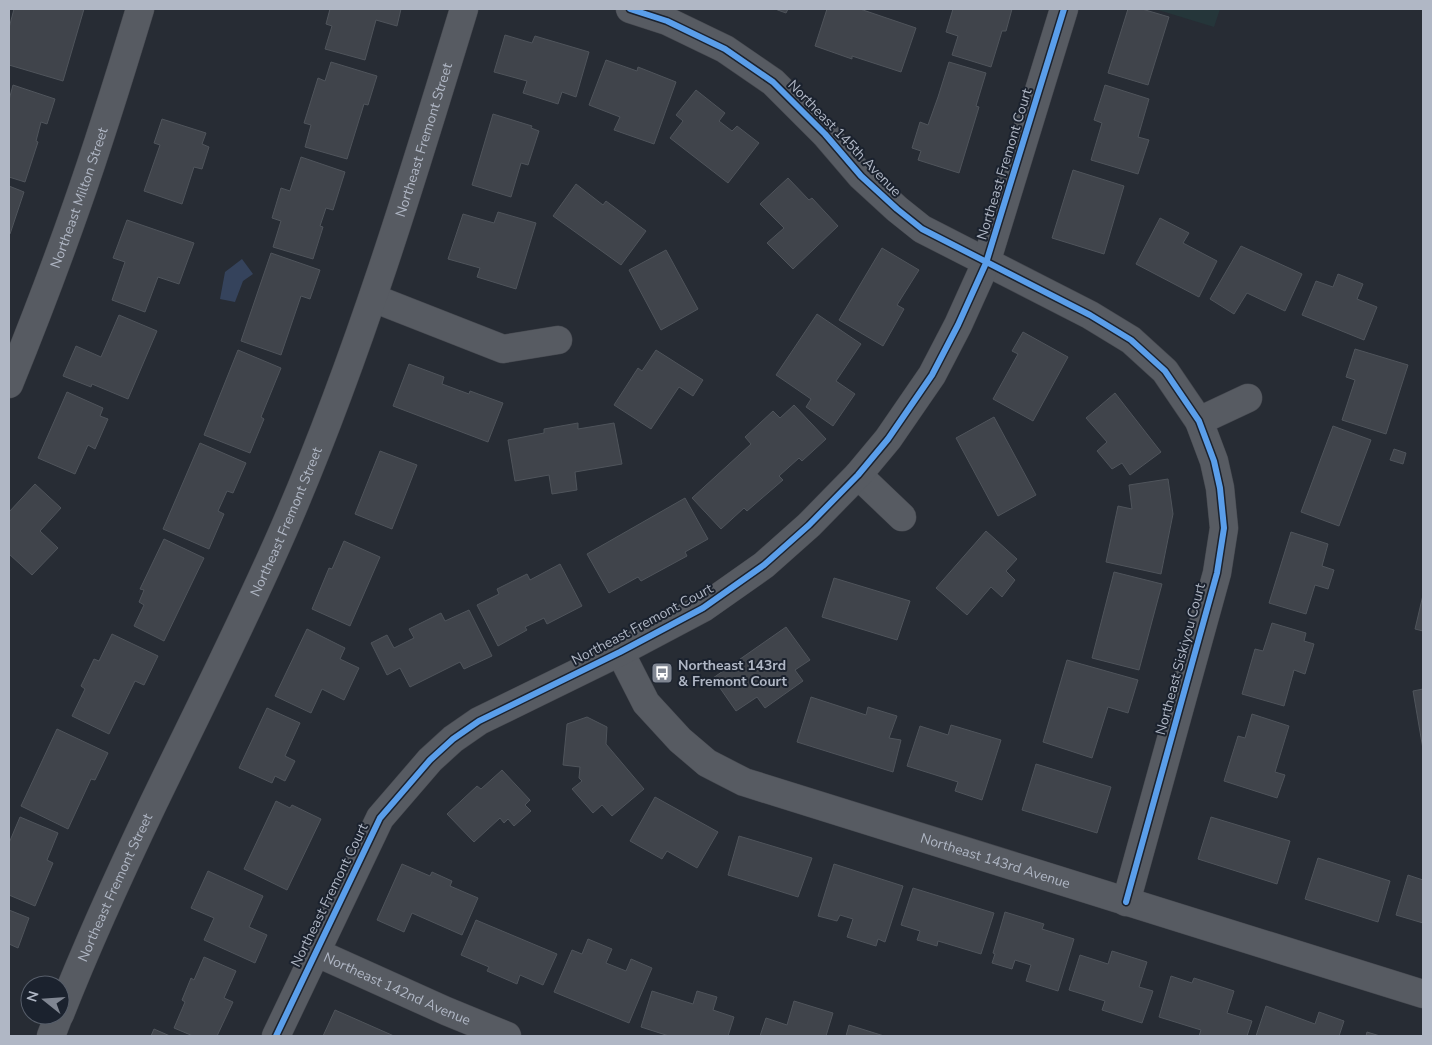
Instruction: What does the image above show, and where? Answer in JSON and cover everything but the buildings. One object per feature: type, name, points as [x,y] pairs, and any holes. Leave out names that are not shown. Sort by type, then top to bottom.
[{"type":"street","name":"Northeast Milton Street","points":[[9,384],[77,206],[140,9]]},
{"type":"street","name":"Northeast Fremont Street","points":[[70,991],[153,804],[245,617],[284,530],[323,434],[373,298],[404,205],[464,9]]},
{"type":"street","name":"Northeast 145th Avenue","points":[[630,9],[667,21],[725,49],[773,82],[825,134],[861,176],[922,229],[1090,315],[1131,340],[1165,371],[1199,421]]},
{"type":"street","name":"Northeast Fremont Court","points":[[276,1036],[380,818],[430,760],[453,739],[479,721],[620,652],[703,608],[764,565],[809,526],[858,475],[888,439],[932,375],[958,325],[986,262],[1064,9]]},
{"type":"street","points":[[373,298],[503,349],[558,340]]},
{"type":"street","points":[[1199,421],[1248,398]]},
{"type":"street","name":"Northeast Siskiyou Court","points":[[1126,902],[1217,573],[1224,528],[1220,488],[1214,460],[1199,421]]},
{"type":"street","points":[[858,475],[902,516]]},
{"type":"street","name":"Northeast 143rd Avenue","points":[[620,652],[646,703],[680,740],[707,763],[744,782],[1423,994]]},
{"type":"street","name":"Northeast 142nd Avenue","points":[[315,952],[446,1011],[507,1036]]},
{"type":"shaded area","points":[[1155,9],[1220,9],[1214,27]]},
{"type":"water","points":[[242,259],[253,274],[243,281],[235,302],[220,299],[225,272]]},
{"type":"cycle path","points":[[630,9],[667,21],[725,49],[773,82],[825,134],[861,176],[922,229],[1090,315],[1131,340],[1165,371],[1199,421],[1214,461],[1220,488],[1224,528],[1217,573],[1126,902]]},
{"type":"cycle path","points":[[276,1036],[380,818],[430,760],[453,739],[479,721],[620,652],[703,608],[764,565],[809,525],[858,475],[888,439],[932,375],[958,325],[986,263],[1064,9]]},
{"type":"place","name":"Northeast 143rd & Fremont Court","points":[[662,673]]}]
